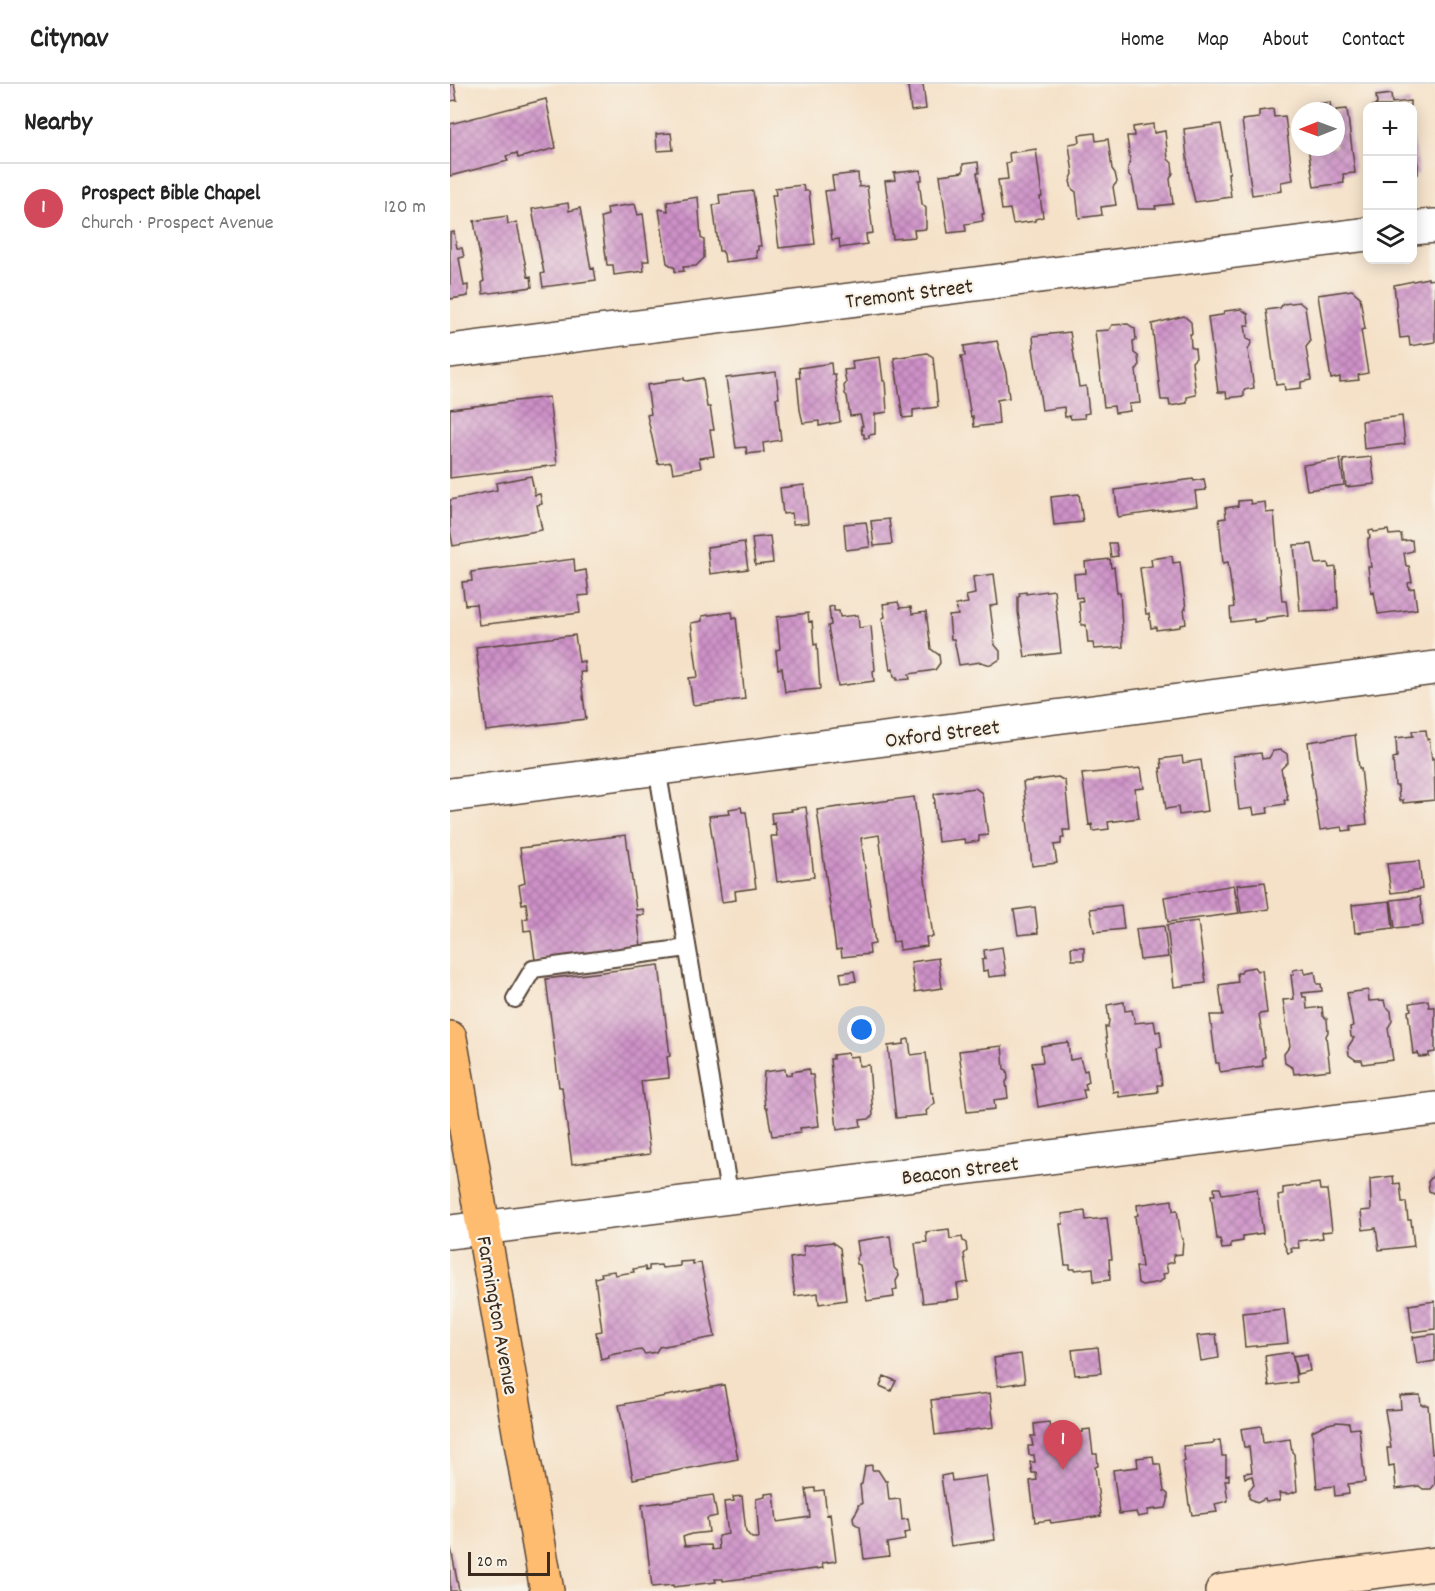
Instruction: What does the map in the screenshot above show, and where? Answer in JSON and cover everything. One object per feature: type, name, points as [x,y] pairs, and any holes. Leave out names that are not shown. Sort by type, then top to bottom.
[{"type":"main road","name":"Farmington Avenue","points":[[450,1038],[547,1591]]},
{"type":"main road","points":[[1222,1591],[1435,1564]]},
{"type":"street","points":[[1417,228],[1435,226]]},
{"type":"street","name":"Tremont Street","points":[[450,351],[1363,235]]},
{"type":"street","name":"Oxford Street","points":[[450,795],[1435,668]]},
{"type":"street","name":"Beacon Street","points":[[450,1232],[1435,1109]]},
{"type":"lane","points":[[657,768],[730,1198]]},
{"type":"lane","points":[[515,999],[533,969],[687,948]]},
{"type":"building","points":[[450,84],[454,84],[457,100],[450,101]]},
{"type":"building","points":[[923,84],[926,109],[911,111],[908,86]]},
{"type":"building","points":[[1391,94],[1392,102],[1377,102],[1376,96]]},
{"type":"building","points":[[546,99],[556,148],[518,158],[517,153],[506,156],[508,161],[450,176],[450,124]]},
{"type":"building","points":[[1273,109],[1274,117],[1285,116],[1293,180],[1281,182],[1282,191],[1252,195],[1242,120],[1259,118],[1259,111]]},
{"type":"building","points":[[1345,109],[1347,109],[1355,173],[1343,174],[1344,183],[1314,187],[1309,156],[1345,156]]},
{"type":"building","points":[[1153,124],[1154,133],[1165,131],[1168,159],[1172,163],[1173,173],[1170,179],[1173,204],[1155,206],[1156,209],[1138,209],[1132,178],[1129,175],[1127,136],[1134,136],[1133,127]]},
{"type":"building","points":[[1221,124],[1230,173],[1228,173],[1231,197],[1195,202],[1189,176],[1184,129]]},
{"type":"building","points":[[671,133],[673,150],[657,151],[656,134]]},
{"type":"building","points":[[1095,133],[1096,141],[1108,139],[1112,169],[1117,182],[1113,187],[1116,205],[1101,207],[1102,215],[1079,218],[1076,192],[1072,189],[1070,181],[1073,174],[1069,144],[1080,142],[1079,135]]},
{"type":"building","points":[[1036,149],[1043,217],[1035,221],[1013,224],[1010,209],[1002,210],[998,180],[1008,179],[1006,163],[1010,162],[1009,153]]},
{"type":"building","points":[[978,162],[979,173],[977,173],[984,214],[982,214],[983,221],[965,224],[966,231],[948,233],[940,175],[963,172],[963,164]]},
{"type":"building","points":[[921,170],[922,180],[919,180],[922,204],[926,208],[926,229],[914,230],[915,237],[893,239],[885,181],[895,180],[894,173]]},
{"type":"building","points":[[858,173],[859,187],[867,186],[873,233],[866,234],[867,244],[840,248],[839,239],[832,240],[825,191],[834,190],[832,176]]},
{"type":"building","points":[[803,185],[804,191],[809,191],[815,244],[779,248],[772,195],[776,195],[775,188]]},
{"type":"building","points":[[753,191],[761,246],[758,246],[756,251],[757,258],[725,262],[724,254],[719,251],[713,205],[720,204],[719,195]]},
{"type":"building","points":[[698,197],[704,258],[696,266],[683,267],[684,271],[675,272],[675,268],[667,263],[659,209],[668,211],[667,202]]},
{"type":"building","points":[[568,203],[569,211],[580,208],[591,269],[594,268],[596,280],[543,287],[541,274],[544,273],[532,209]]},
{"type":"building","points":[[635,204],[638,215],[643,214],[649,261],[643,261],[644,271],[614,275],[613,265],[607,265],[601,217],[608,215],[607,208]]},
{"type":"building","points":[[507,216],[508,224],[517,223],[532,287],[483,294],[482,282],[484,281],[474,221]]},
{"type":"building","points":[[454,232],[457,248],[462,248],[464,257],[459,258],[464,286],[468,285],[468,296],[450,299],[450,233]]},
{"type":"building","points":[[1428,278],[1428,280],[1435,279],[1435,342],[1410,346],[1409,337],[1400,338],[1394,285]]},
{"type":"building","points":[[1352,290],[1360,297],[1365,329],[1361,330],[1368,373],[1358,375],[1359,380],[1340,382],[1340,377],[1331,379],[1318,295]]},
{"type":"building","points":[[1299,302],[1305,307],[1310,342],[1306,347],[1311,380],[1301,382],[1301,388],[1285,390],[1284,384],[1276,385],[1266,310],[1280,308],[1283,304]]},
{"type":"building","points":[[1241,309],[1248,314],[1249,325],[1245,325],[1247,339],[1252,341],[1248,350],[1254,388],[1244,390],[1244,396],[1227,398],[1226,392],[1218,392],[1208,317],[1222,315],[1225,311]]},
{"type":"building","points":[[1184,316],[1191,322],[1191,347],[1195,349],[1196,358],[1192,362],[1196,395],[1187,397],[1187,403],[1170,406],[1169,400],[1161,400],[1152,324]]},
{"type":"building","points":[[1128,324],[1135,329],[1136,340],[1133,341],[1134,353],[1138,356],[1139,366],[1136,370],[1140,403],[1129,404],[1130,411],[1115,413],[1114,406],[1104,407],[1095,331],[1109,330],[1112,325]]},
{"type":"building","points":[[1070,332],[1079,387],[1086,386],[1089,413],[1084,414],[1085,418],[1065,417],[1064,407],[1042,410],[1033,336]]},
{"type":"building","points":[[997,341],[1006,373],[1009,398],[997,400],[999,424],[974,427],[961,356],[965,356],[964,346]]},
{"type":"building","points":[[927,353],[933,357],[938,407],[913,410],[913,417],[903,418],[894,358]]},
{"type":"building","points":[[880,357],[883,381],[885,381],[887,412],[875,414],[875,434],[864,438],[860,415],[850,416],[845,394],[844,370],[853,369],[852,361]]},
{"type":"building","points":[[831,363],[832,374],[835,374],[840,422],[819,426],[819,421],[803,423],[797,378],[800,378],[799,368]]},
{"type":"building","points":[[776,372],[779,398],[776,398],[781,440],[763,443],[764,452],[747,454],[746,447],[736,448],[726,378]]},
{"type":"building","points":[[684,378],[687,381],[703,378],[707,407],[710,407],[714,430],[710,430],[714,456],[699,458],[701,468],[673,473],[671,462],[658,464],[647,415],[651,414],[647,385]]},
{"type":"building","points":[[549,397],[557,465],[450,478],[450,409]]},
{"type":"building","points":[[1402,416],[1405,444],[1364,449],[1362,421]]},
{"type":"building","points":[[1371,457],[1375,484],[1346,487],[1343,460]]},
{"type":"building","points":[[1340,459],[1344,485],[1307,490],[1303,465]]},
{"type":"building","points":[[531,476],[535,495],[540,494],[542,504],[537,505],[542,530],[453,546],[450,529],[450,500],[497,490],[496,483]]},
{"type":"building","points":[[1193,479],[1194,481],[1204,479],[1206,490],[1195,491],[1197,506],[1118,517],[1115,490]]},
{"type":"building","points":[[804,485],[808,523],[793,524],[792,513],[783,514],[780,488]]},
{"type":"building","points":[[1079,494],[1083,522],[1054,525],[1051,497]]},
{"type":"building","points":[[1250,500],[1251,504],[1265,502],[1266,513],[1274,512],[1282,601],[1286,601],[1288,615],[1254,622],[1254,619],[1231,622],[1230,608],[1234,607],[1228,562],[1223,563],[1219,519],[1226,518],[1225,508],[1238,506],[1238,501]]},
{"type":"building","points":[[889,519],[892,544],[874,546],[871,521]]},
{"type":"building","points":[[866,522],[870,547],[846,550],[844,524]]},
{"type":"building","points":[[1388,530],[1389,535],[1401,534],[1402,541],[1412,540],[1413,551],[1404,553],[1412,582],[1408,583],[1409,589],[1414,588],[1417,609],[1378,614],[1374,592],[1371,593],[1368,567],[1371,567],[1368,538],[1370,538],[1369,531],[1374,532]]},
{"type":"building","points":[[770,536],[773,563],[755,565],[752,538]]},
{"type":"building","points":[[744,542],[748,569],[710,574],[707,547]]},
{"type":"building","points":[[1109,543],[1116,543],[1118,556],[1111,557]]},
{"type":"building","points":[[1312,544],[1316,564],[1328,563],[1329,568],[1336,567],[1338,608],[1334,610],[1300,611],[1294,545]]},
{"type":"building","points":[[1172,556],[1173,563],[1180,562],[1186,624],[1156,630],[1156,627],[1151,628],[1149,614],[1146,614],[1140,568],[1152,566],[1151,559]]},
{"type":"building","points":[[574,559],[575,572],[586,570],[589,595],[578,596],[580,613],[479,625],[476,604],[465,605],[462,582],[472,581],[471,572]]},
{"type":"building","points":[[1110,559],[1111,568],[1114,567],[1117,593],[1120,592],[1123,647],[1094,649],[1093,643],[1088,643],[1086,625],[1081,625],[1079,601],[1083,601],[1082,597],[1076,598],[1074,574],[1086,573],[1085,562]]},
{"type":"building","points":[[994,574],[998,605],[990,606],[995,645],[1000,651],[1000,659],[991,665],[981,662],[959,665],[954,639],[951,639],[949,616],[958,615],[956,605],[968,603],[966,596],[975,594],[973,577]]},
{"type":"building","points":[[1054,590],[1061,653],[1025,657],[1018,612],[1019,593]]},
{"type":"building","points":[[898,602],[900,608],[911,607],[912,614],[926,612],[931,649],[939,655],[940,663],[935,670],[909,674],[910,679],[897,680],[893,669],[890,670],[882,618],[885,617],[883,604]]},
{"type":"building","points":[[834,606],[834,611],[839,611],[840,617],[858,615],[859,628],[871,626],[874,681],[838,686],[828,626],[831,625],[829,607]]},
{"type":"building","points":[[732,612],[733,618],[736,617],[745,699],[693,705],[689,678],[698,677],[691,623],[702,621],[702,616]]},
{"type":"building","points":[[808,613],[809,622],[812,621],[814,645],[817,644],[820,689],[785,692],[782,668],[778,669],[776,650],[780,649],[777,617]]},
{"type":"building","points":[[575,635],[579,662],[584,661],[585,672],[580,672],[586,719],[486,731],[476,647]]},
{"type":"building","points":[[1426,730],[1432,759],[1434,758],[1435,800],[1403,803],[1403,800],[1399,801],[1398,786],[1395,786],[1393,758],[1397,757],[1396,738],[1413,736],[1412,731]]},
{"type":"building","points":[[1355,735],[1367,824],[1351,826],[1351,830],[1343,831],[1342,827],[1320,830],[1308,742]]},
{"type":"building","points":[[1281,750],[1287,754],[1288,762],[1281,769],[1288,800],[1284,800],[1285,804],[1267,807],[1268,813],[1254,815],[1253,808],[1239,810],[1233,756],[1261,753],[1262,759],[1269,758],[1273,751]]},
{"type":"building","points":[[1182,756],[1183,763],[1201,760],[1208,811],[1179,815],[1178,807],[1166,809],[1160,768],[1162,768],[1161,759]]},
{"type":"building","points":[[1141,768],[1144,788],[1135,789],[1139,818],[1108,822],[1109,829],[1093,831],[1092,824],[1089,825],[1082,774]]},
{"type":"building","points":[[1058,777],[1065,781],[1070,830],[1063,830],[1064,838],[1061,838],[1061,844],[1054,845],[1057,863],[1032,866],[1023,782]]},
{"type":"building","points":[[975,788],[982,793],[988,835],[979,836],[979,841],[965,843],[964,839],[938,842],[934,794]]},
{"type":"building","points":[[914,797],[933,937],[926,937],[927,946],[900,950],[899,941],[893,942],[879,835],[861,838],[875,944],[869,945],[870,954],[842,957],[841,949],[836,950],[817,810]]},
{"type":"building","points":[[741,807],[742,812],[746,812],[756,888],[735,891],[736,900],[722,902],[709,816],[730,814],[729,809]]},
{"type":"building","points":[[806,807],[814,877],[777,882],[771,836],[777,836],[775,823],[772,824],[771,813]]},
{"type":"building","points":[[626,835],[636,910],[643,909],[644,915],[637,915],[641,947],[535,960],[531,930],[524,931],[523,919],[528,918],[526,903],[522,904],[519,885],[525,883],[520,848]]},
{"type":"building","points":[[1419,861],[1422,889],[1391,893],[1387,864]]},
{"type":"building","points":[[1265,882],[1269,909],[1241,913],[1237,885]]},
{"type":"building","points":[[1234,885],[1239,913],[1168,922],[1164,897]]},
{"type":"building","points":[[1420,897],[1423,925],[1395,928],[1391,900]]},
{"type":"building","points":[[1390,901],[1393,928],[1355,933],[1352,905]]},
{"type":"building","points":[[1121,905],[1124,929],[1094,932],[1090,909]]},
{"type":"building","points":[[1035,907],[1038,933],[1018,935],[1014,910]]},
{"type":"building","points":[[1198,921],[1206,983],[1174,987],[1167,925]]},
{"type":"building","points":[[1164,926],[1168,957],[1140,960],[1136,929]]},
{"type":"building","points":[[1002,947],[1006,975],[989,977],[988,970],[983,971],[984,950]]},
{"type":"building","points":[[1071,947],[1084,947],[1084,960],[1072,960]]},
{"type":"building","points":[[938,958],[942,988],[915,992],[911,962]]},
{"type":"building","points":[[659,965],[670,1056],[667,1057],[669,1078],[641,1081],[650,1154],[572,1164],[562,1087],[559,1087],[546,979]]},
{"type":"building","points":[[1255,967],[1258,971],[1262,970],[1267,1013],[1259,1014],[1265,1057],[1262,1058],[1263,1066],[1220,1072],[1219,1063],[1216,1063],[1210,1015],[1223,1015],[1219,985],[1238,982],[1237,973],[1241,973],[1243,969]]},
{"type":"building","points":[[1304,968],[1305,974],[1315,972],[1317,984],[1321,984],[1322,991],[1302,993],[1303,997],[1306,997],[1307,1009],[1322,1007],[1323,1016],[1327,1019],[1326,1036],[1330,1070],[1294,1074],[1293,1068],[1285,1063],[1284,1054],[1290,1046],[1283,1000],[1294,999],[1291,975],[1294,975],[1293,970]]},
{"type":"building","points":[[854,971],[856,981],[842,983],[840,973]]},
{"type":"building","points":[[1368,990],[1369,1001],[1384,1000],[1385,1005],[1391,1011],[1392,1021],[1388,1028],[1393,1060],[1363,1064],[1362,1060],[1356,1060],[1349,1055],[1348,1047],[1354,1038],[1351,1037],[1350,1027],[1353,1026],[1347,993]]},
{"type":"building","points":[[1428,1000],[1429,1007],[1435,1007],[1435,1052],[1429,1053],[1429,1056],[1419,1057],[1418,1053],[1413,1054],[1408,1011],[1411,1010],[1410,1003]]},
{"type":"building","points":[[1124,1002],[1125,1011],[1132,1010],[1135,1023],[1154,1021],[1156,1032],[1160,1031],[1162,1047],[1157,1048],[1162,1085],[1157,1085],[1158,1092],[1119,1097],[1118,1091],[1113,1092],[1105,1027],[1108,1027],[1109,1020],[1107,1005]]},
{"type":"building","points":[[909,1039],[911,1055],[926,1053],[931,1093],[933,1093],[935,1103],[926,1111],[927,1115],[896,1118],[888,1046],[904,1044],[904,1040]]},
{"type":"building","points":[[1068,1042],[1070,1060],[1080,1058],[1084,1071],[1087,1070],[1089,1082],[1085,1084],[1087,1090],[1083,1090],[1085,1098],[1038,1107],[1032,1063],[1043,1062],[1041,1046]]},
{"type":"building","points":[[1002,1046],[1004,1069],[1007,1070],[1008,1098],[994,1100],[995,1109],[967,1112],[959,1051]]},
{"type":"building","points":[[848,1053],[849,1057],[858,1056],[859,1066],[869,1065],[873,1115],[869,1119],[860,1120],[861,1126],[837,1130],[830,1059],[833,1059],[833,1055]]},
{"type":"building","points":[[785,1069],[786,1075],[809,1069],[809,1075],[813,1075],[819,1126],[800,1128],[801,1133],[772,1136],[767,1108],[765,1108],[764,1072]]},
{"type":"building","points":[[1435,1173],[1435,1194],[1429,1191],[1428,1182]]},
{"type":"building","points":[[1393,1176],[1394,1184],[1400,1183],[1402,1202],[1406,1202],[1414,1246],[1379,1250],[1376,1228],[1363,1230],[1361,1211],[1371,1210],[1370,1179]]},
{"type":"building","points":[[1319,1183],[1320,1190],[1327,1190],[1332,1231],[1322,1232],[1323,1238],[1298,1241],[1299,1248],[1291,1248],[1292,1252],[1288,1253],[1284,1244],[1278,1196],[1283,1195],[1283,1188]]},
{"type":"building","points":[[1214,1188],[1220,1188],[1222,1194],[1257,1189],[1263,1233],[1243,1236],[1243,1241],[1231,1243],[1231,1248],[1222,1249],[1220,1239],[1217,1239],[1211,1195],[1215,1195]]},
{"type":"building","points":[[1172,1200],[1173,1211],[1177,1210],[1183,1239],[1182,1254],[1173,1255],[1174,1262],[1166,1264],[1168,1273],[1163,1274],[1164,1278],[1160,1282],[1142,1285],[1138,1283],[1136,1267],[1142,1267],[1135,1216],[1138,1215],[1137,1205]]},
{"type":"building","points":[[1085,1211],[1086,1220],[1107,1218],[1112,1259],[1109,1259],[1110,1280],[1094,1282],[1093,1268],[1075,1270],[1070,1269],[1070,1265],[1065,1265],[1060,1224],[1063,1224],[1062,1214]]},
{"type":"building","points":[[949,1229],[950,1239],[962,1237],[966,1243],[967,1251],[964,1254],[968,1282],[957,1284],[959,1299],[923,1303],[915,1243],[927,1242],[926,1232]]},
{"type":"building","points":[[890,1236],[894,1268],[899,1276],[896,1281],[897,1289],[893,1290],[894,1297],[867,1301],[860,1265],[857,1264],[856,1258],[859,1255],[857,1241]]},
{"type":"building","points":[[832,1242],[840,1248],[846,1300],[819,1304],[818,1293],[795,1296],[790,1258],[804,1256],[803,1246]]},
{"type":"building","points":[[693,1261],[693,1264],[701,1263],[715,1337],[659,1347],[656,1352],[645,1354],[641,1350],[609,1355],[609,1358],[601,1360],[596,1332],[602,1331],[595,1278],[602,1276],[601,1273],[614,1271],[615,1275],[634,1272],[633,1269],[645,1267],[646,1271],[649,1270],[649,1266],[661,1265],[662,1268],[680,1266],[680,1262]]},
{"type":"building","points":[[1435,1301],[1435,1329],[1412,1332],[1409,1305]]},
{"type":"building","points":[[1284,1309],[1288,1343],[1245,1347],[1242,1313]]},
{"type":"building","points":[[1216,1334],[1219,1358],[1201,1361],[1197,1336]]},
{"type":"building","points":[[1435,1334],[1435,1361],[1417,1364],[1413,1337]]},
{"type":"building","points":[[1098,1347],[1101,1373],[1075,1375],[1072,1350]]},
{"type":"building","points":[[1292,1352],[1297,1382],[1269,1386],[1265,1356]]},
{"type":"building","points":[[1021,1354],[1025,1382],[998,1386],[994,1358]]},
{"type":"building","points":[[1307,1354],[1310,1371],[1297,1374],[1293,1356]]},
{"type":"building","points":[[884,1376],[896,1381],[891,1391],[880,1386]]},
{"type":"building","points":[[724,1385],[738,1459],[633,1479],[619,1405]]},
{"type":"building","points":[[990,1393],[994,1427],[935,1435],[931,1400]]},
{"type":"building","points":[[1420,1395],[1421,1405],[1428,1405],[1432,1454],[1435,1453],[1435,1484],[1431,1489],[1423,1489],[1419,1486],[1396,1489],[1394,1465],[1389,1466],[1387,1448],[1391,1448],[1385,1410],[1401,1409],[1400,1396]]},
{"type":"building","points":[[1049,1422],[1051,1437],[1090,1429],[1093,1454],[1097,1454],[1098,1466],[1095,1467],[1101,1516],[1051,1523],[1050,1520],[1035,1522],[1030,1481],[1037,1480],[1036,1473],[1032,1473],[1030,1462],[1035,1462],[1034,1455],[1029,1455],[1028,1446],[1033,1446],[1031,1436],[1035,1436],[1034,1424]]},
{"type":"building","points":[[1337,1422],[1349,1423],[1350,1429],[1359,1428],[1365,1482],[1348,1484],[1349,1494],[1335,1496],[1334,1486],[1317,1488],[1312,1431]]},
{"type":"building","points":[[1261,1426],[1263,1443],[1290,1439],[1294,1454],[1297,1491],[1289,1494],[1279,1493],[1280,1500],[1266,1502],[1265,1499],[1257,1503],[1249,1498],[1249,1490],[1254,1485],[1252,1476],[1245,1478],[1244,1473],[1252,1472],[1249,1447],[1244,1447],[1241,1429]]},
{"type":"building","points":[[1220,1440],[1222,1456],[1226,1456],[1226,1475],[1229,1474],[1229,1480],[1225,1480],[1228,1501],[1215,1504],[1217,1512],[1192,1515],[1183,1462],[1185,1461],[1183,1446],[1214,1443]]},
{"type":"building","points":[[1153,1456],[1154,1464],[1160,1464],[1164,1491],[1168,1494],[1166,1508],[1148,1510],[1148,1515],[1138,1517],[1136,1512],[1119,1514],[1113,1470],[1138,1467],[1137,1458]]},
{"type":"building","points":[[872,1465],[872,1470],[878,1470],[887,1481],[889,1500],[900,1499],[902,1520],[908,1519],[910,1532],[904,1533],[905,1540],[887,1543],[889,1556],[864,1559],[860,1527],[854,1523],[853,1517],[858,1505],[862,1504],[860,1485],[865,1466]]},
{"type":"building","points":[[951,1474],[952,1481],[986,1476],[995,1540],[951,1546],[941,1476]]},
{"type":"building","points":[[815,1488],[815,1491],[824,1490],[827,1515],[830,1514],[836,1561],[822,1563],[823,1568],[723,1581],[723,1579],[715,1579],[716,1582],[673,1587],[673,1585],[652,1587],[642,1505],[713,1495],[717,1516],[707,1518],[709,1532],[683,1537],[685,1546],[711,1545],[712,1550],[719,1549],[718,1536],[728,1534],[724,1502],[734,1501],[733,1497],[742,1496],[746,1532],[752,1538],[759,1538],[756,1499],[765,1497],[765,1494],[774,1493],[777,1522],[810,1517],[806,1489]]},
{"type":"building","points":[[451,1548],[459,1591],[450,1591]]},
{"type":"place","name":"Prospect Bible Chapel","points":[[1063,1470]]}]
